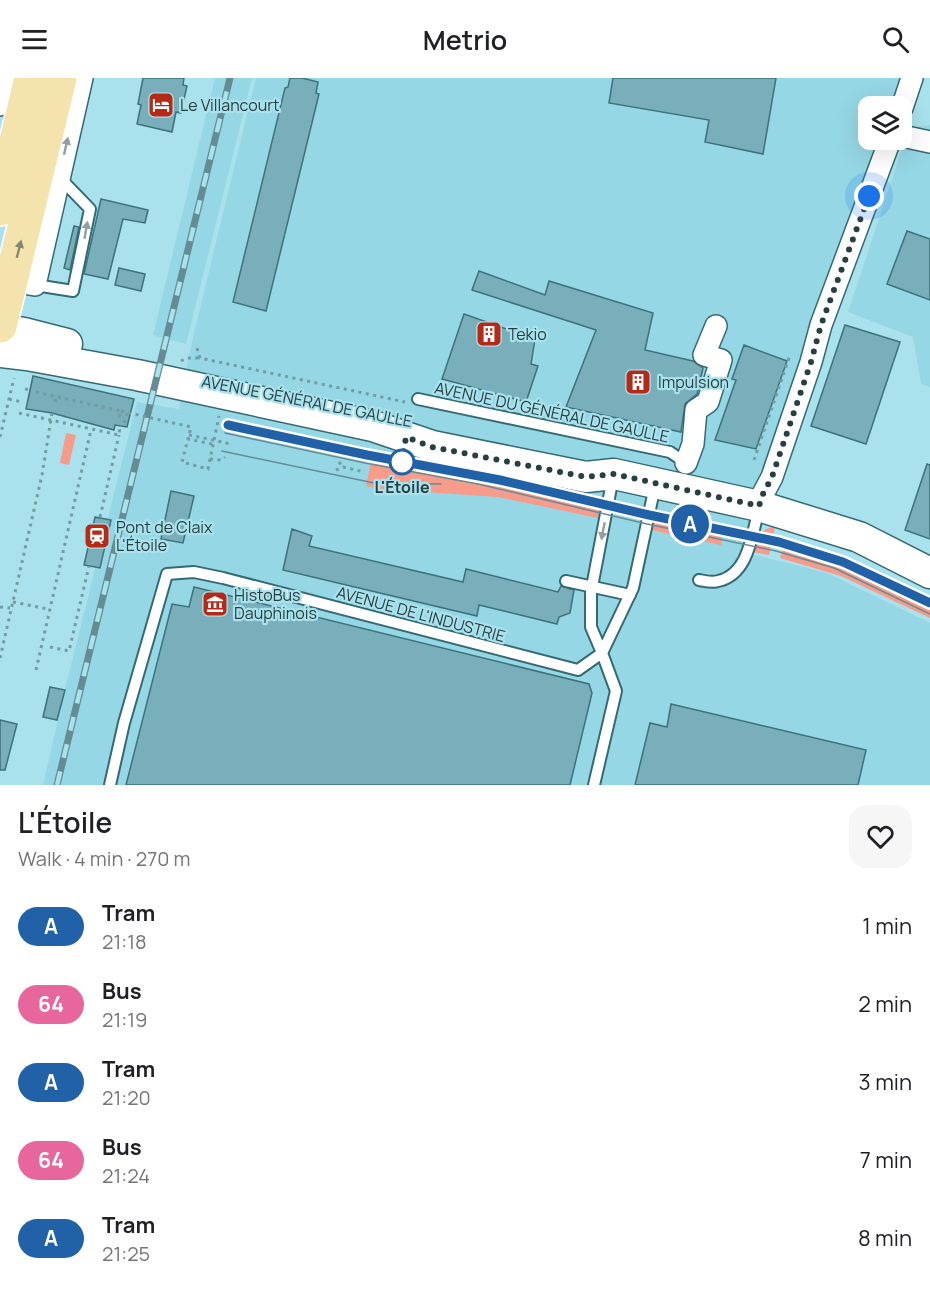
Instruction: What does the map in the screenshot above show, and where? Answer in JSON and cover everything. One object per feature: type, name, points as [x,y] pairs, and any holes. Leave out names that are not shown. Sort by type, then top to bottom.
[{"type":"main road","points":[[0,209],[5,165],[31,78]]},
{"type":"main road","points":[[0,327],[23,283],[50,166],[60,78]]},
{"type":"main road","name":"AVENUE GÉNÉRAL DE GAULLE","points":[[0,327],[55,340],[158,370],[375,418],[412,420]]},
{"type":"main road","name":"AVENUE GÉNÉRAL DE GAULLE","points":[[10,353],[137,375],[373,426],[412,420]]},
{"type":"main road","name":"AVENUE GÉNÉRAL DE GAULLE","points":[[412,420],[432,447],[586,477],[614,474],[656,483],[688,477],[759,506],[859,537],[930,573]]},
{"type":"street","points":[[0,105],[7,78]]},
{"type":"street","points":[[50,166],[82,78]]},
{"type":"street","points":[[906,96],[912,78]]},
{"type":"street","points":[[912,139],[930,142]]},
{"type":"street","points":[[759,506],[775,469],[821,325],[886,150]]},
{"type":"street","points":[[688,477],[696,410],[708,402],[721,360],[704,355],[716,326]]},
{"type":"lane","points":[[23,283],[73,291],[85,240],[90,209],[50,166]]},
{"type":"lane","name":"AVENUE DU GÉNÉRAL DE GAULLE","points":[[412,420],[670,452],[688,477]]},
{"type":"lane","points":[[594,785],[616,691],[591,627],[592,587],[614,474]]},
{"type":"lane","points":[[602,652],[630,595],[656,483]]},
{"type":"lane","points":[[699,580],[717,582],[737,570],[746,556],[759,506]]},
{"type":"lane","name":"AVENUE DE L'INDUSTRIE","points":[[110,785],[124,723],[167,574],[194,572],[224,578],[578,670],[602,652]]},
{"type":"lane","points":[[566,581],[630,595]]},
{"type":"path","points":[[0,437],[9,399],[10,353]]},
{"type":"path","points":[[753,460],[790,355]]},
{"type":"path","points":[[25,389],[30,390]]},
{"type":"path","points":[[36,392],[191,427],[182,462],[208,469],[220,415],[224,415]]},
{"type":"path","points":[[55,402],[58,397]]},
{"type":"path","points":[[9,399],[22,402]]},
{"type":"path","points":[[118,421],[121,411]]},
{"type":"path","points":[[124,423],[128,412]]},
{"type":"path","points":[[19,413],[119,435]]},
{"type":"path","points":[[0,658],[42,475],[52,413]]},
{"type":"path","points":[[100,518],[120,426]]},
{"type":"path","points":[[36,670],[48,609],[91,430]]},
{"type":"path","points":[[189,435],[213,442],[228,443]]},
{"type":"path","points":[[188,439],[199,439]]},
{"type":"path","points":[[210,459],[221,460],[225,457]]},
{"type":"path","points":[[339,462],[343,467]]},
{"type":"path","points":[[336,470],[343,467],[364,472]]},
{"type":"path","points":[[50,647],[69,651],[89,566]]},
{"type":"path","points":[[13,602],[48,609]]},
{"type":"path","points":[[0,607],[10,608]]},
{"type":"shaded area","points":[[215,78],[252,78],[186,344],[153,335]]},
{"type":"shaded area","points":[[256,78],[910,78],[904,96],[858,96],[858,150],[884,150],[743,552],[827,573],[930,623],[930,785],[43,785],[137,402],[179,409],[192,341]]},
{"type":"shaded area","points":[[930,125],[930,387],[921,384],[913,337],[848,312],[902,150],[912,150],[912,128]]},
{"type":"shaded area","points":[[66,433],[76,435],[69,465],[60,463]]},
{"type":"shaded area","points":[[373,452],[602,500],[598,518],[498,497],[366,486]]},
{"type":"shaded area","points":[[655,511],[724,527],[721,545],[651,530]]},
{"type":"shaded area","points":[[775,527],[769,555],[753,552],[760,535],[766,529]]},
{"type":"shaded area","points":[[785,539],[850,559],[930,596],[930,618],[841,576],[780,558]]},
{"type":"building","name":"Le Villancourt","points":[[143,78],[184,78],[183,85],[187,86],[181,113],[176,112],[172,132],[137,124]]},
{"type":"building","points":[[290,78],[318,82],[316,93],[319,94],[266,311],[233,302],[285,88],[288,87]]},
{"type":"building","points":[[613,78],[776,78],[763,154],[705,142],[709,120],[609,103]]},
{"type":"building","points":[[101,199],[148,210],[145,223],[123,219],[108,279],[84,274]]},
{"type":"building","points":[[74,226],[79,227],[70,270],[64,268]]},
{"type":"building","points":[[907,231],[930,239],[930,300],[887,284]]},
{"type":"building","points":[[119,268],[145,274],[141,291],[115,285]]},
{"type":"building","name":"Impulsion","points":[[479,271],[545,295],[549,281],[653,313],[645,350],[693,361],[703,368],[697,394],[685,404],[681,432],[566,407],[596,330],[472,290]]},
{"type":"building","name":"Tekio","points":[[464,314],[535,339],[531,364],[538,366],[526,402],[442,379]]},
{"type":"building","points":[[845,325],[900,342],[866,444],[811,426]]},
{"type":"building","points":[[744,345],[787,361],[756,449],[715,440],[736,380],[732,379]]},
{"type":"building","points":[[33,376],[134,399],[127,427],[115,425],[114,430],[52,413],[26,409]]},
{"type":"building","points":[[927,464],[930,465],[930,539],[905,530]]},
{"type":"building","points":[[171,491],[194,496],[183,543],[161,539]]},
{"type":"building","points":[[95,517],[111,520],[100,568],[84,565]]},
{"type":"building","points":[[292,529],[312,536],[309,546],[463,582],[466,569],[558,592],[561,586],[574,590],[570,613],[559,617],[557,624],[479,605],[477,616],[283,570]]},
{"type":"building","points":[[194,587],[589,684],[592,693],[570,785],[126,785],[172,604],[189,607]]},
{"type":"building","points":[[50,687],[65,690],[57,720],[43,717]]},
{"type":"building","points":[[671,704],[866,750],[858,785],[635,785],[650,723],[667,727]]},
{"type":"building","points":[[0,720],[17,724],[5,770],[0,770]]},
{"type":"tram line","name":"A","points":[[228,425],[367,455],[500,480],[649,515],[779,542],[843,562],[930,603]]},
{"type":"tram line","points":[[225,433],[478,484],[647,524],[776,551],[834,568],[930,614]]},
{"type":"tram line","points":[[222,451],[374,483],[441,484]]},
{"type":"tram line","points":[[672,520],[798,548]]},
{"type":"tram line","points":[[823,556],[871,574],[930,603]]},
{"type":"railway","points":[[57,785],[230,78]]},
{"type":"place","name":"Le Villancourt","points":[[161,105]]},
{"type":"place","name":"Tekio","points":[[489,334]]},
{"type":"place","name":"Impulsion","points":[[638,382]]},
{"type":"place","name":"L'Étoile","points":[[402,462]]},
{"type":"place","name":"Pont de Claix L'Étoile","points":[[97,536]]},
{"type":"place","name":"HistoBus Dauphinois","points":[[215,604]]},
{"type":"route","points":[[402,462],[406,437],[432,447],[586,477],[614,474],[759,506],[772,477],[811,362],[821,325],[869,196]]}]
